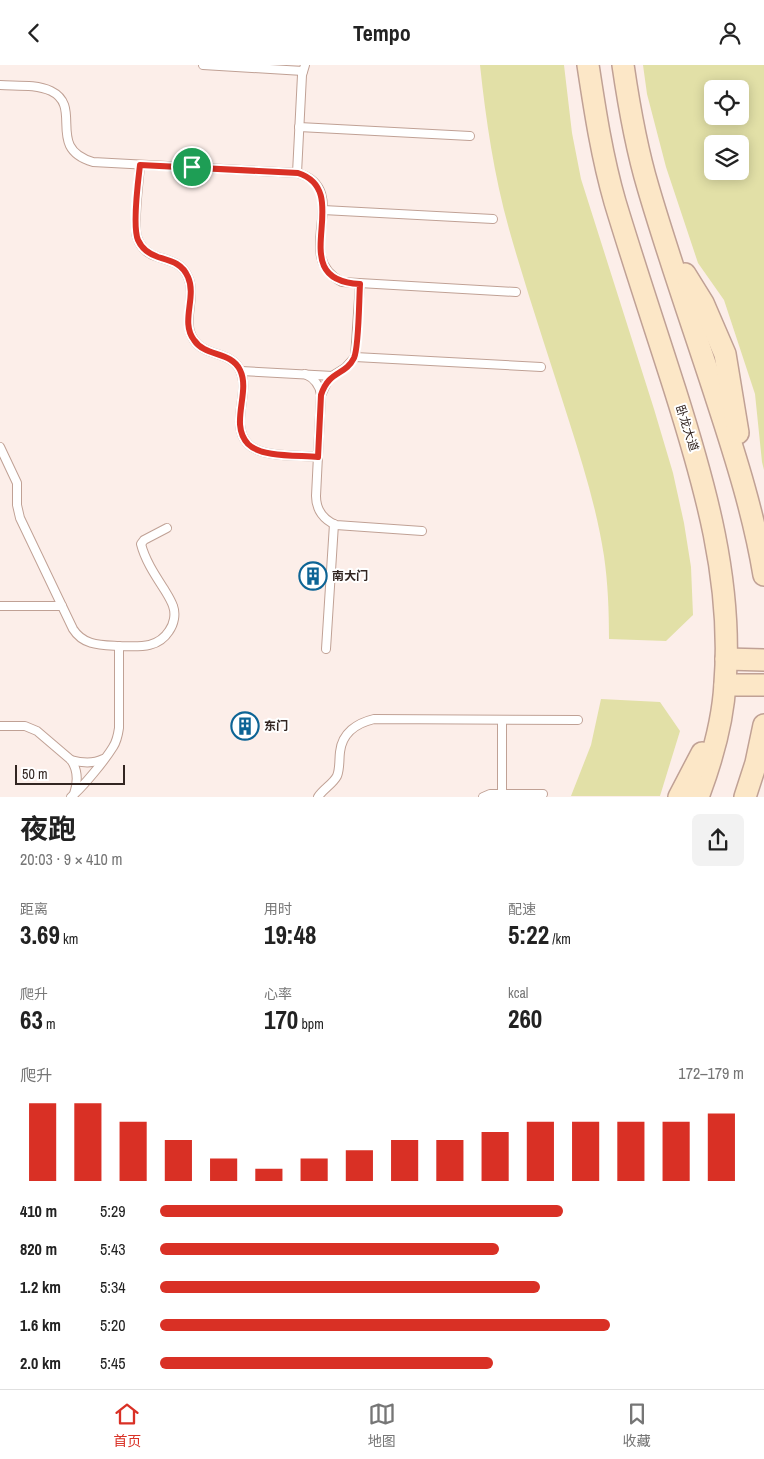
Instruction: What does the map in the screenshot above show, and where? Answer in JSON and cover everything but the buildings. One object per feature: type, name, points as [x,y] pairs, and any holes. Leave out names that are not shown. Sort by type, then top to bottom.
[{"type":"main road","name":"卧龙大道","points":[[588,65],[598,132],[615,201],[696,457],[718,551],[726,612],[725,685],[720,720],[710,764],[698,797]]},
{"type":"main road","points":[[622,65],[631,121],[647,186],[668,248],[703,303],[725,354],[734,403],[746,493],[759,544],[764,575]]},
{"type":"main road","points":[[726,659],[764,660]]},
{"type":"main road","points":[[725,685],[764,685]]},
{"type":"main road","points":[[679,797],[720,720]]},
{"type":"main road","points":[[745,797],[756,763],[764,725]]},
{"type":"lane","points":[[203,65],[304,68],[296,173]]},
{"type":"lane","points":[[0,85],[38,87],[56,94],[65,107],[66,138],[78,156],[92,162],[296,173],[307,176],[317,186],[322,199],[321,262],[324,268],[342,282],[516,292]]},
{"type":"lane","points":[[299,127],[470,136]]},
{"type":"lane","points":[[140,165],[136,227],[139,241],[149,253],[178,264],[189,279],[188,323],[192,339],[206,351],[229,359],[241,371],[243,386],[240,423],[241,431],[249,445],[268,453],[318,457]]},
{"type":"lane","points":[[322,210],[492,219]]},
{"type":"lane","points":[[321,395],[326,383],[333,375],[345,368],[355,357],[360,284]]},
{"type":"lane","points":[[355,357],[541,367]]},
{"type":"lane","points":[[241,371],[333,375]]},
{"type":"lane","points":[[303,374],[318,385],[321,395],[316,496],[317,506],[325,519],[344,527],[422,531]]},
{"type":"lane","points":[[0,448],[17,483],[17,505],[20,518],[73,629],[82,639],[99,645],[150,645],[167,635],[172,627],[173,605],[155,576],[142,544],[144,540],[167,528]]},
{"type":"lane","points":[[326,649],[334,524]]},
{"type":"lane","points":[[0,605],[62,605]]},
{"type":"lane","points":[[72,795],[114,747],[118,734],[119,645]]},
{"type":"lane","points":[[318,797],[337,776],[341,745],[346,735],[362,722],[374,719],[578,720]]},
{"type":"lane","points":[[502,720],[502,794]]},
{"type":"lane","points":[[0,726],[31,728],[71,760],[77,774],[77,782],[72,795]]},
{"type":"lane","points":[[71,760],[86,763],[104,758]]},
{"type":"lane","points":[[483,797],[490,794],[543,794]]},
{"type":"shaded area","points":[[480,65],[564,65],[572,133],[581,179],[654,409],[673,473],[684,523],[691,567],[693,615],[666,641],[609,639],[606,577],[598,522],[579,454],[509,229],[491,148]]},
{"type":"shaded area","points":[[643,65],[764,65],[764,470],[755,394],[724,300],[698,263],[666,167],[647,94]]},
{"type":"shaded area","points":[[601,699],[660,702],[680,731],[660,796],[571,796],[591,745]]},
{"type":"place","name":"南大门","points":[[313,576]]},
{"type":"place","name":"东门","points":[[245,726]]},
{"type":"route","points":[[140,165],[192,167],[298,173],[312,180],[321,193],[323,205],[321,262],[328,273],[342,282],[360,284],[355,357],[351,363],[329,379],[323,389],[321,395],[318,457],[261,452],[249,445],[244,439],[240,423],[243,386],[241,371],[229,359],[206,351],[192,339],[188,323],[189,279],[178,264],[149,253],[139,241],[136,227],[140,165]]}]
